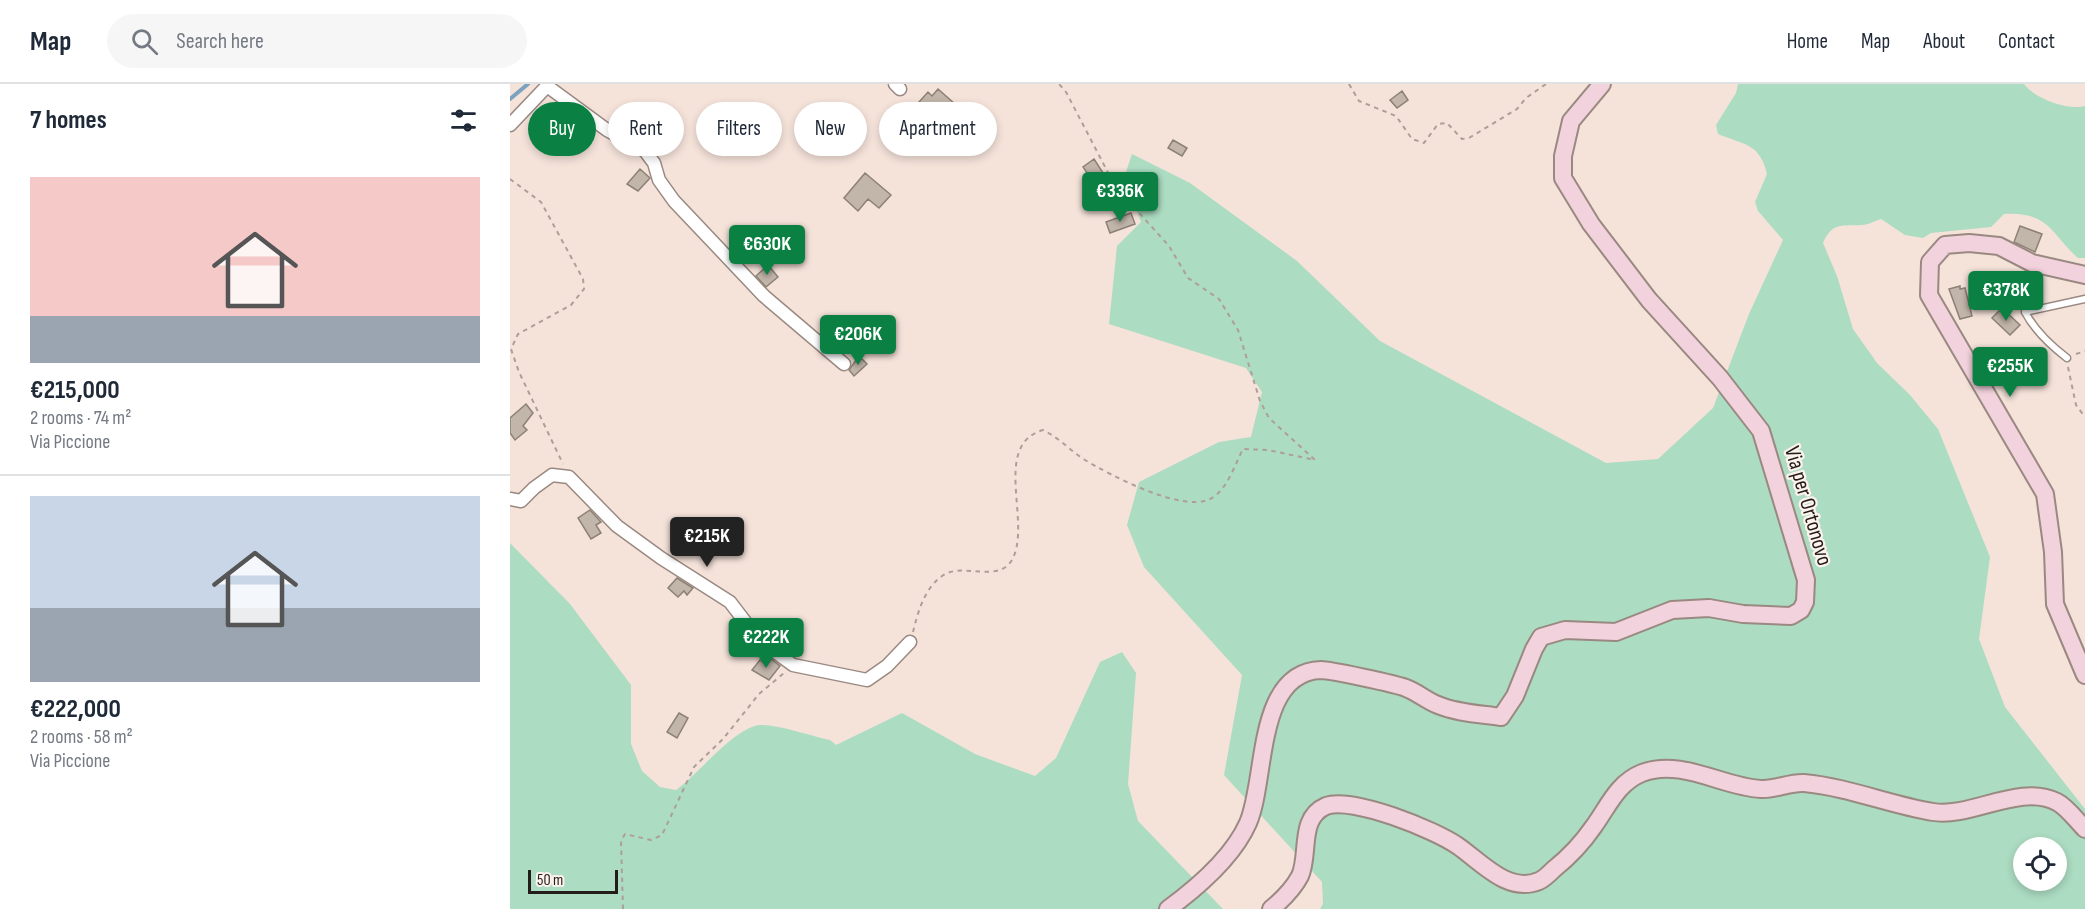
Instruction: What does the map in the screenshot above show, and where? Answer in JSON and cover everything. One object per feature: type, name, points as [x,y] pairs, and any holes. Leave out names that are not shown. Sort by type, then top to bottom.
[{"type":"street","name":"Via per Ortonovo","points":[[1168,909],[1185,897],[1234,846],[1249,822],[1273,707],[1285,687],[1303,674],[1322,670],[1406,688],[1439,706],[1501,717],[1515,696],[1534,649],[1541,638],[1565,630],[1617,632],[1672,610],[1709,608],[1743,614],[1791,616],[1801,610],[1805,602],[1806,580],[1761,431],[1720,378],[1649,300],[1592,225],[1563,178],[1563,156],[1571,121],[1602,84]]},
{"type":"street","points":[[510,125],[547,86],[607,130],[645,151],[654,164],[659,180],[674,201],[764,296],[844,364]]},
{"type":"street","points":[[2085,275],[2032,263],[1999,246],[1945,244],[1930,262],[1929,295],[2045,494],[2053,552],[2055,604],[2085,675]]},
{"type":"street","points":[[510,499],[521,501],[552,475],[569,477],[617,526],[661,558],[730,602],[759,640],[794,665],[867,680],[887,666],[910,642]]},
{"type":"street","points":[[1271,909],[1286,897],[1300,876],[1305,839],[1312,817],[1326,806],[1356,807],[1392,814],[1458,845],[1479,864],[1505,879],[1520,884],[1540,881],[1568,858],[1594,826],[1617,790],[1642,773],[1670,770],[1702,774],[1762,789],[1803,783],[1936,812],[2037,796],[2058,803],[2085,829]]},
{"type":"lane","points":[[2067,358],[2045,340],[2032,325],[2025,312],[2085,299]]},
{"type":"path","points":[[910,642],[926,596],[942,576],[951,571],[988,572],[1006,568],[1013,557],[1019,525],[1015,468],[1019,449],[1031,434],[1044,430],[1061,439],[1082,458],[1105,472],[1179,501],[1195,502],[1210,499],[1221,490],[1243,449],[1268,450],[1315,460],[1269,418],[1260,401],[1238,330],[1219,299],[1188,278],[1169,246],[1115,186],[1066,92],[1059,84]]},
{"type":"path","points":[[1348,84],[1359,101],[1396,116],[1413,139],[1424,142],[1438,124],[1447,123],[1462,139],[1485,131],[1517,109],[1526,98],[1546,84]]},
{"type":"path","points":[[510,179],[542,202],[584,279],[584,289],[571,304],[518,334],[512,349],[519,372],[569,477]]},
{"type":"path","points":[[2067,358],[2068,377],[2076,405],[2085,417]]},
{"type":"path","points":[[623,909],[621,841],[626,834],[651,840],[662,835],[694,767],[723,739],[759,694],[794,665]]},
{"type":"green space","points":[[1738,84],[2024,84],[2035,94],[2052,102],[2070,107],[2085,106],[2085,258],[2078,258],[2040,220],[2019,214],[2004,214],[1991,227],[1931,233],[1923,238],[1905,235],[1881,219],[1864,225],[1838,226],[1830,231],[1823,243],[1837,276],[1853,329],[1877,363],[1910,395],[1938,429],[1990,557],[1979,639],[2005,707],[2085,809],[2085,909],[1320,909],[1323,904],[1322,882],[1224,775],[1242,675],[1144,567],[1127,525],[1139,482],[1219,442],[1251,437],[1262,392],[1246,368],[1109,324],[1117,246],[1141,222],[1124,178],[1132,154],[1190,183],[1297,261],[1380,341],[1606,463],[1658,459],[1713,408],[1749,314],[1783,240],[1758,211],[1755,202],[1767,174],[1760,156],[1750,146],[1718,134],[1716,125],[1736,93]]},
{"type":"green space","points":[[510,543],[570,604],[631,685],[631,744],[642,771],[660,787],[676,790],[728,742],[751,727],[761,725],[777,727],[830,740],[836,745],[902,713],[975,754],[1035,776],[1056,758],[1100,662],[1122,652],[1136,673],[1128,784],[1138,821],[1223,909],[510,909]]},
{"type":"building","points":[[938,89],[953,102],[919,102],[928,92],[932,96]]},
{"type":"building","points":[[1402,91],[1408,100],[1397,108],[1390,100]]},
{"type":"building","points":[[1173,140],[1187,148],[1182,156],[1168,148]]},
{"type":"building","points":[[1094,159],[1107,179],[1096,186],[1083,167]]},
{"type":"building","points":[[640,169],[650,178],[638,191],[627,184]]},
{"type":"building","points":[[865,173],[891,195],[879,208],[868,199],[858,211],[844,198]]},
{"type":"building","points":[[1131,213],[1135,224],[1110,233],[1106,222]]},
{"type":"building","points":[[2020,226],[2042,234],[2035,252],[2014,242]]},
{"type":"building","points":[[768,265],[778,277],[766,287],[756,276]]},
{"type":"building","points":[[1960,286],[1960,289],[1965,288],[1972,316],[1960,319],[1949,289]]},
{"type":"building","points":[[2002,308],[2020,325],[2010,335],[1992,318]]},
{"type":"building","points":[[859,356],[867,364],[854,376],[849,370]]},
{"type":"building","points":[[526,404],[533,413],[523,426],[527,430],[515,440],[510,433],[510,418]]},
{"type":"building","points":[[590,510],[601,522],[596,525],[601,533],[591,539],[578,518]]},
{"type":"building","points":[[677,578],[693,588],[687,595],[684,591],[678,597],[668,588]]},
{"type":"building","points":[[771,659],[780,666],[769,680],[752,670],[760,660],[767,665]]},
{"type":"building","points":[[679,713],[688,718],[677,738],[667,732]]},
{"type":"waterway","points":[[510,99],[528,84]]}]
